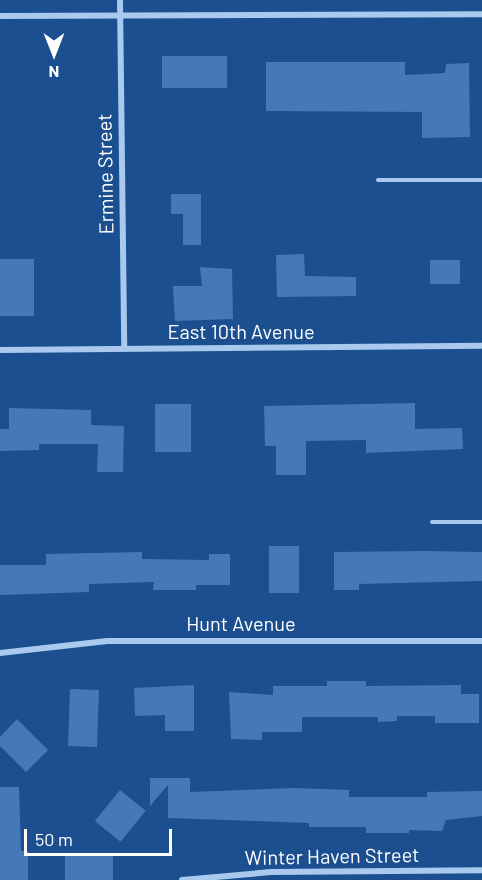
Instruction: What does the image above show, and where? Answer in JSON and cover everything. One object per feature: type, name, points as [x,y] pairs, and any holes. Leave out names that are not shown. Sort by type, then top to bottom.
[{"type":"street","name":"Ermine Street","points":[[120,0],[124,348]]},
{"type":"street","points":[[0,16],[482,14]]},
{"type":"street","name":"East 10th Avenue","points":[[0,350],[482,346]]},
{"type":"street","name":"Hunt Avenue","points":[[0,653],[107,641],[482,641]]},
{"type":"street","name":"Winter Haven Street","points":[[182,880],[271,872],[482,870]]},
{"type":"lane","points":[[378,180],[482,180]]},
{"type":"lane","points":[[432,522],[482,522]]},
{"type":"building","points":[[162,56],[227,56],[227,88],[162,88]]},
{"type":"building","points":[[266,62],[405,62],[405,75],[445,73],[446,64],[469,63],[470,137],[422,138],[422,112],[266,111]]},
{"type":"building","points":[[171,194],[201,194],[201,245],[183,245],[183,214],[171,214]]},
{"type":"building","points":[[304,254],[305,276],[356,277],[356,296],[277,297],[276,255]]},
{"type":"building","points":[[0,259],[34,259],[34,316],[0,316]]},
{"type":"building","points":[[430,260],[460,260],[460,284],[430,284]]},
{"type":"building","points":[[200,267],[232,269],[233,319],[175,321],[173,286],[202,286]]},
{"type":"building","points":[[415,403],[415,429],[462,428],[463,449],[366,453],[366,440],[306,441],[306,475],[276,475],[276,446],[265,446],[264,406]]},
{"type":"building","points":[[155,404],[191,404],[191,452],[155,452]]},
{"type":"building","points":[[9,408],[91,410],[91,425],[124,426],[123,472],[97,472],[98,444],[39,444],[39,450],[0,451],[0,429],[9,429]]},
{"type":"building","points":[[269,546],[299,546],[299,593],[269,593]]},
{"type":"building","points":[[142,552],[142,559],[209,560],[209,554],[230,554],[230,585],[196,585],[196,590],[153,590],[154,582],[89,584],[89,592],[0,595],[0,565],[46,565],[46,554]]},
{"type":"building","points":[[334,552],[482,552],[482,581],[359,584],[359,590],[334,590]]},
{"type":"building","points":[[327,681],[366,681],[366,686],[461,685],[461,694],[479,694],[479,723],[435,723],[435,716],[397,716],[397,721],[378,722],[378,717],[302,717],[302,732],[262,732],[262,740],[231,739],[229,692],[273,695],[273,686],[327,686]]},
{"type":"building","points":[[194,685],[194,731],[165,731],[165,715],[135,716],[134,688]]},
{"type":"building","points":[[70,689],[99,690],[97,747],[68,746]]},
{"type":"building","points":[[17,719],[48,750],[26,772],[0,746],[0,737]]},
{"type":"building","points":[[150,778],[190,778],[190,792],[295,788],[349,790],[349,797],[427,797],[427,792],[482,791],[482,816],[446,820],[442,831],[409,830],[409,833],[366,833],[366,827],[309,827],[309,823],[168,818],[168,785],[150,806]]},
{"type":"building","points":[[0,787],[19,787],[21,851],[28,851],[28,880],[0,880]]},
{"type":"building","points":[[120,790],[146,811],[120,842],[95,821]]},
{"type":"building","points":[[65,856],[113,856],[113,880],[65,880]]}]
